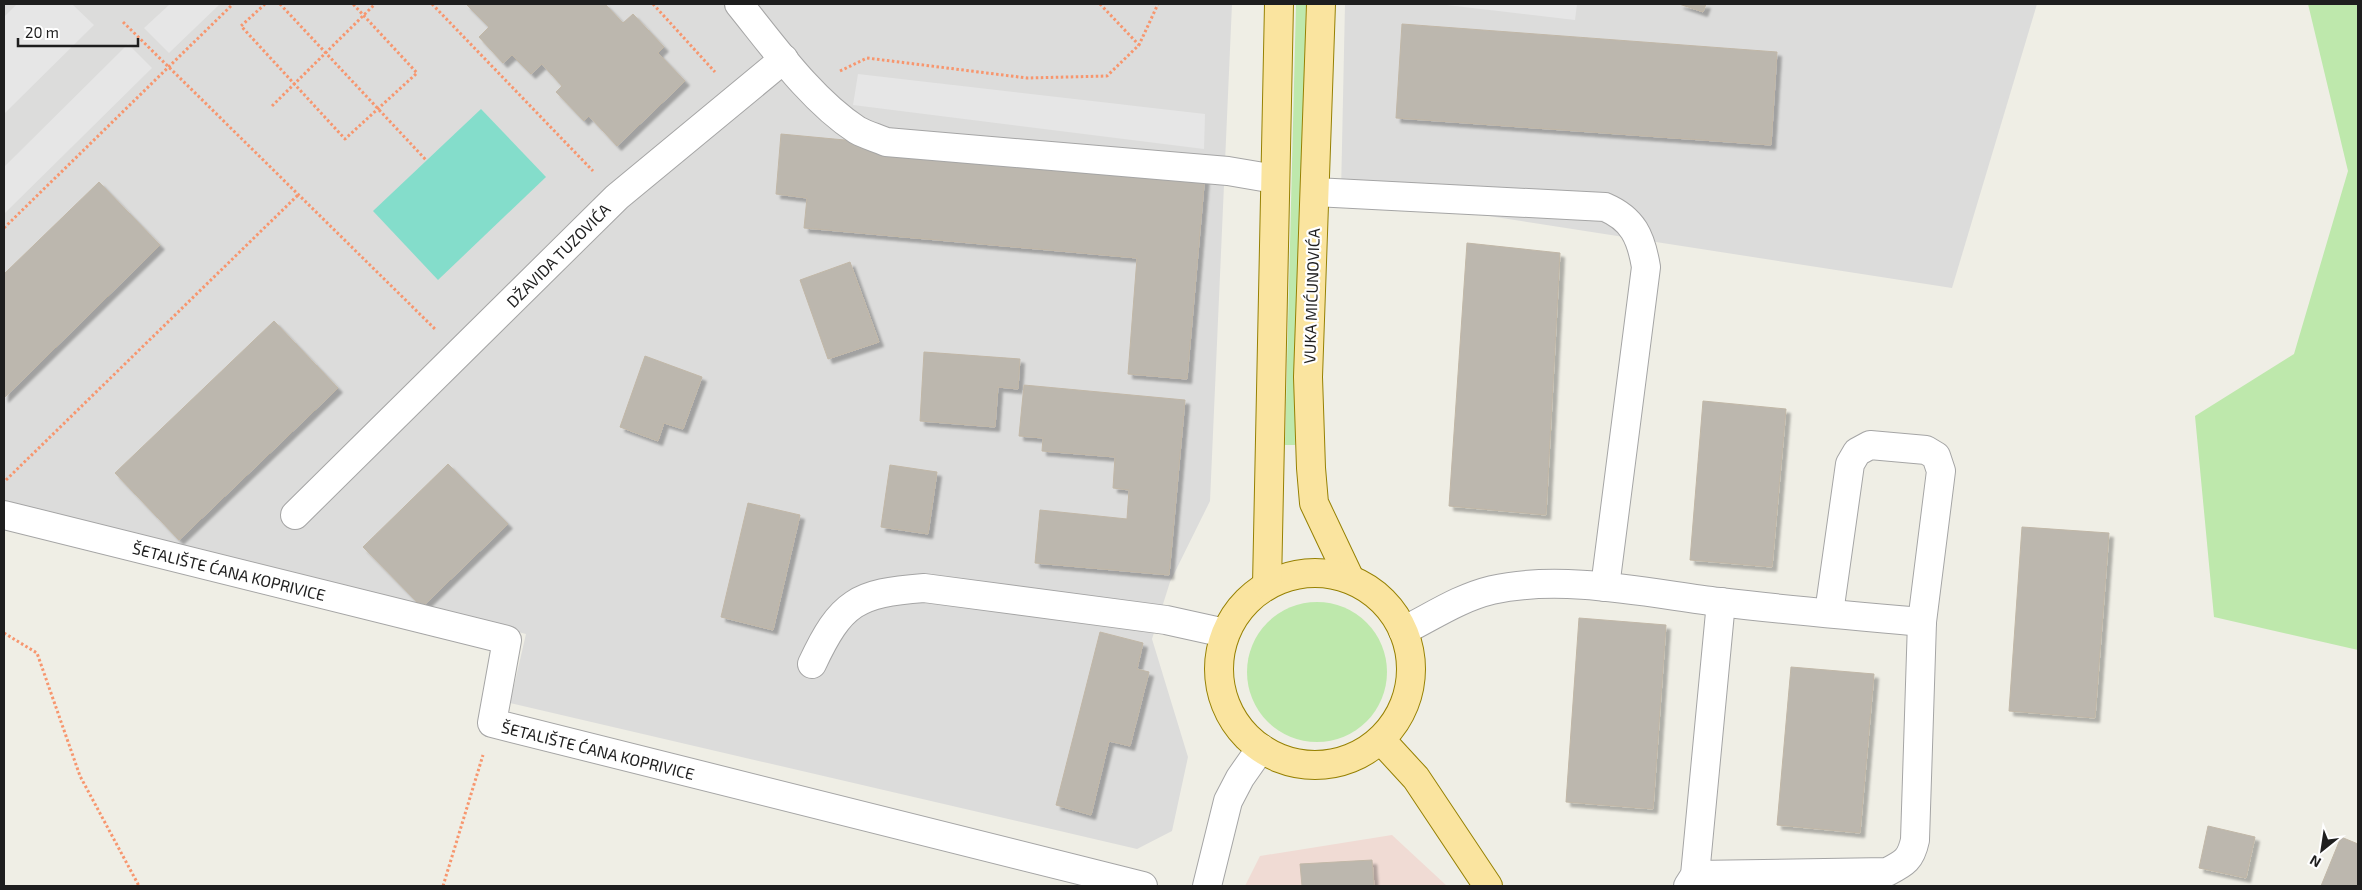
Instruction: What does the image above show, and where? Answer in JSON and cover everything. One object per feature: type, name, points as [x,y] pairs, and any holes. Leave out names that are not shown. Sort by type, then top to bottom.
[{"type":"main road","points":[[1267,586],[1279,4]]},
{"type":"main road","name":"VUKA MIĆUNOVIĆA","points":[[1321,4],[1308,377],[1313,495],[1314,504],[1350,579]]},
{"type":"main road","points":[[1308,573],[1329,574],[1350,579],[1369,589],[1386,604],[1403,631],[1411,662],[1410,684],[1405,704],[1395,723],[1380,740],[1363,752],[1344,761],[1322,765],[1286,760],[1261,748],[1245,734],[1232,717],[1223,697],[1219,676],[1219,654],[1225,633],[1236,614],[1250,598],[1267,586],[1287,577],[1308,573]]},
{"type":"main road","points":[[1380,740],[1416,778],[1488,886]]},
{"type":"street","points":[[739,4],[784,59],[832,109],[858,130],[886,142],[1228,171],[1275,179]]},
{"type":"street","name":"DŽAVIDA TUZOVIĆA","points":[[295,515],[617,196],[784,59]]},
{"type":"street","points":[[1314,192],[1605,207],[1622,214],[1635,230],[1643,249],[1646,267],[1604,587]]},
{"type":"street","points":[[1721,602],[1691,881],[1887,872],[1902,864],[1912,855],[1915,840],[1922,622],[1941,471],[1936,456],[1926,450],[1870,445],[1857,452],[1850,464],[1829,613]]},
{"type":"street","name":"ŠETALIŠTE ĆANA KOPRIVICE","points":[[4,515],[508,640],[492,723],[1143,886]]},
{"type":"street","points":[[1403,631],[1461,599],[1494,590],[1545,584],[1604,587],[1721,602],[1922,622]]},
{"type":"street","points":[[812,664],[826,636],[842,613],[861,600],[886,591],[924,588],[1166,620],[1225,633]]},
{"type":"street","points":[[1207,886],[1228,801],[1240,778],[1261,748]]},
{"type":"path","points":[[4,228],[233,4]]},
{"type":"path","points":[[265,4],[241,26],[345,139],[417,73],[353,4]]},
{"type":"path","points":[[280,4],[426,160]]},
{"type":"path","points":[[272,106],[375,4]]},
{"type":"path","points":[[432,4],[617,196]]},
{"type":"path","points":[[654,4],[738,96]]},
{"type":"path","points":[[1100,4],[1139,45]]},
{"type":"path","points":[[809,86],[867,58],[1027,78],[1107,76],[1139,45],[1158,4]]},
{"type":"path","points":[[123,22],[459,353]]},
{"type":"path","points":[[4,482],[298,194]]},
{"type":"path","points":[[4,633],[37,653],[80,776],[139,886]]},
{"type":"path","points":[[443,886],[492,723]]},
{"type":"shaded area","points":[[4,4],[1232,4],[1210,501],[1170,582],[1152,639],[1188,757],[1172,831],[1137,849],[510,703],[526,634],[4,506]]},
{"type":"shaded area","points":[[17,4],[72,4],[94,25],[4,114],[4,17]]},
{"type":"shaded area","points":[[170,4],[220,4],[169,53],[144,28]]},
{"type":"shaded area","points":[[1345,4],[2037,4],[1952,288],[1341,193]]},
{"type":"shaded area","points":[[1438,4],[1577,4],[1575,20]]},
{"type":"shaded area","points":[[128,44],[152,68],[4,214],[4,167]]},
{"type":"shaded area","points":[[858,74],[1205,114],[1204,149],[853,105]]},
{"type":"shaded area","points":[[481,109],[546,177],[438,280],[373,211]]},
{"type":"shaded area","points":[[1392,835],[1447,886],[1245,886],[1260,856]]},
{"type":"green space","points":[[1296,4],[1306,4],[1295,445],[1285,445]]},
{"type":"green space","points":[[2308,4],[2358,4],[2358,650],[2214,617],[2195,416],[2294,354],[2348,171]]},
{"type":"green space","points":[[1317,602],[1331,603],[1344,607],[1356,613],[1367,622],[1376,633],[1382,645],[1386,658],[1386,686],[1382,699],[1376,711],[1367,722],[1356,731],[1344,737],[1331,741],[1317,742],[1303,741],[1290,737],[1278,731],[1267,722],[1258,711],[1252,699],[1248,686],[1247,672],[1248,658],[1252,645],[1258,633],[1267,622],[1278,613],[1290,607],[1303,603]]},
{"type":"building","points":[[466,4],[605,4],[623,23],[633,14],[664,47],[658,53],[685,81],[617,146],[589,116],[584,121],[556,92],[562,86],[542,64],[531,74],[512,55],[503,63],[479,37],[489,27]]},
{"type":"building","points":[[1679,4],[1706,4],[1703,12]]},
{"type":"building","points":[[1402,24],[1777,52],[1771,145],[1396,118]]},
{"type":"building","points":[[781,134],[1205,174],[1187,379],[1128,374],[1137,258],[804,228],[807,198],[776,194]]},
{"type":"building","points":[[99,182],[160,245],[4,398],[4,274]]},
{"type":"building","points":[[1467,243],[1560,253],[1546,515],[1449,506]]},
{"type":"building","points":[[850,262],[879,342],[828,359],[800,280]]},
{"type":"building","points":[[274,321],[338,388],[179,540],[115,473]]},
{"type":"building","points":[[924,352],[1020,359],[1018,389],[998,387],[995,427],[920,421]]},
{"type":"building","points":[[645,356],[702,377],[683,429],[664,423],[658,441],[620,427]]},
{"type":"building","points":[[1024,385],[1185,400],[1169,575],[1035,563],[1040,510],[1127,519],[1129,490],[1113,488],[1115,457],[1042,451],[1043,438],[1019,436]]},
{"type":"building","points":[[1703,401],[1786,409],[1772,567],[1690,560]]},
{"type":"building","points":[[448,464],[508,524],[422,607],[363,547]]},
{"type":"building","points":[[890,465],[937,472],[928,534],[881,527]]},
{"type":"building","points":[[748,503],[800,515],[773,630],[721,617]]},
{"type":"building","points":[[2022,527],[2109,533],[2095,718],[2009,711]]},
{"type":"building","points":[[1579,618],[1666,625],[1653,809],[1566,802]]},
{"type":"building","points":[[1100,632],[1143,643],[1137,669],[1149,672],[1130,746],[1109,741],[1091,815],[1056,805]]},
{"type":"building","points":[[1791,667],[1874,674],[1860,833],[1777,825]]},
{"type":"building","points":[[2208,826],[2255,837],[2246,878],[2199,868]]},
{"type":"building","points":[[2341,837],[2358,844],[2358,886],[2321,886]]},
{"type":"building","points":[[1372,860],[1374,886],[1302,886],[1300,864]]}]
